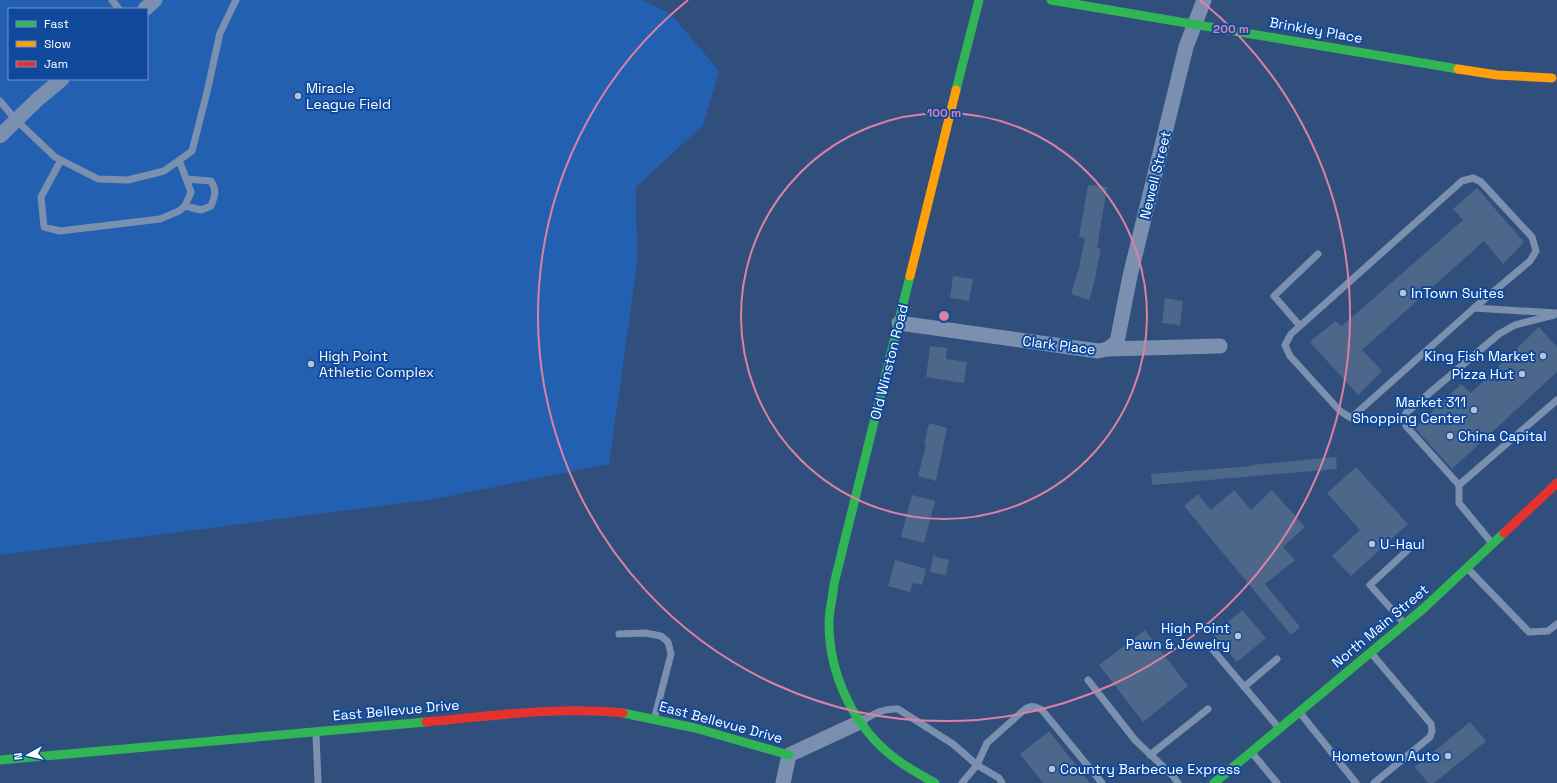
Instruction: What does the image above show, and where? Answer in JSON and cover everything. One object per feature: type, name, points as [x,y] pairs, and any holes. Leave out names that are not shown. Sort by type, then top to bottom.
[{"type":"street","points":[[146,8],[156,0]]},
{"type":"street","name":"Old Winston Road","points":[[935,783],[904,764],[884,749],[860,722],[842,688],[832,656],[829,624],[834,584],[979,0]]},
{"type":"street","name":"Brinkley Place","points":[[1051,0],[1497,75],[1552,78]]},
{"type":"street","name":"Newell Street","points":[[1108,349],[1117,342],[1130,276],[1186,47],[1204,0]]},
{"type":"street","points":[[0,136],[61,80]]},
{"type":"street","name":"Clark Place","points":[[899,323],[1098,351],[1108,349],[1220,346]]},
{"type":"street","name":"North Main Street","points":[[1214,783],[1405,624],[1557,483]]},
{"type":"street","name":"East Bellevue Drive","points":[[0,760],[556,710],[598,710],[654,718],[682,724],[789,755]]},
{"type":"street","points":[[783,783],[789,755],[860,722]]},
{"type":"lane","points":[[112,0],[118,8]]},
{"type":"lane","points":[[0,101],[16,120],[55,157],[98,179],[128,180],[164,171],[192,151],[208,92],[220,33],[236,0]]},
{"type":"lane","points":[[62,160],[41,197],[44,227],[60,231],[160,219],[179,211],[184,206],[191,192],[179,160]]},
{"type":"lane","points":[[184,206],[200,210],[211,206],[215,195],[215,187],[211,182],[186,178]]},
{"type":"lane","points":[[1473,178],[1481,182],[1532,237],[1536,251],[1530,261],[1474,308],[1352,418],[1340,411],[1290,356],[1285,345],[1291,334],[1462,181],[1473,178]]},
{"type":"lane","points":[[1300,326],[1274,296],[1318,254]]},
{"type":"lane","points":[[1474,308],[1557,314]]},
{"type":"lane","points":[[1492,544],[1459,503],[1459,485],[1406,426],[1404,419],[1406,413],[1499,334],[1515,325],[1557,314]]},
{"type":"lane","points":[[1459,485],[1557,400]]},
{"type":"lane","points":[[1405,624],[1370,585],[1412,546]]},
{"type":"lane","points":[[1467,568],[1529,632],[1548,631],[1557,624]]},
{"type":"lane","points":[[619,634],[645,633],[661,636],[668,642],[671,654],[654,718]]},
{"type":"lane","points":[[1208,644],[1280,728]]},
{"type":"lane","points":[[1371,652],[1431,724],[1432,731],[1430,737],[1374,783]]},
{"type":"lane","points":[[1244,687],[1277,659]]},
{"type":"lane","points":[[1088,680],[1135,740],[1174,776],[1178,783]]},
{"type":"lane","points":[[962,783],[977,765],[987,744],[1024,710],[1029,707],[1036,706],[1042,710],[1102,783]]},
{"type":"lane","points":[[860,722],[881,710],[889,708],[898,709],[953,744],[977,765],[998,778],[1002,783]]},
{"type":"lane","points":[[1150,755],[1208,709]]},
{"type":"lane","points":[[1300,712],[1356,783]]},
{"type":"lane","points":[[316,731],[318,783]]},
{"type":"lane","points":[[1252,752],[1277,783]]},
{"type":"shaded area","name":"High Point Athletic Complex","points":[[0,0],[642,0],[671,14],[719,71],[703,125],[636,187],[637,264],[609,464],[435,499],[0,555]]},
{"type":"building","points":[[1088,185],[1107,187],[1097,248],[1101,249],[1089,300],[1071,294],[1079,268],[1085,238],[1079,237]]},
{"type":"building","name":"InTown Suites","points":[[1477,188],[1524,242],[1503,264],[1484,241],[1362,350],[1382,371],[1358,395],[1310,342],[1335,321],[1342,326],[1463,220],[1453,209]]},
{"type":"building","points":[[953,276],[973,279],[969,301],[950,298]]},
{"type":"building","points":[[1165,298],[1183,301],[1180,325],[1162,323]]},
{"type":"building","name":"Market 311 Shopping Center","points":[[1539,327],[1557,347],[1557,372],[1452,469],[1415,428],[1461,384],[1471,393]]},
{"type":"building","points":[[930,346],[947,348],[946,359],[967,362],[964,383],[926,377]]},
{"type":"building","points":[[929,423],[947,428],[936,481],[918,476],[926,445],[924,444]]},
{"type":"building","points":[[1336,457],[1337,469],[1152,485],[1151,474],[1252,466]]},
{"type":"building","points":[[1356,467],[1408,524],[1351,576],[1332,556],[1360,530],[1327,493]]},
{"type":"building","points":[[1234,490],[1251,510],[1272,490],[1305,527],[1283,547],[1295,560],[1265,584],[1300,627],[1291,635],[1184,506],[1198,494],[1211,510]]},
{"type":"building","points":[[912,495],[935,501],[924,543],[901,537]]},
{"type":"building","points":[[933,556],[949,560],[946,575],[930,572]]},
{"type":"building","points":[[895,560],[926,569],[922,585],[913,583],[910,592],[888,586]]},
{"type":"building","points":[[1242,610],[1266,638],[1237,662],[1213,634]]},
{"type":"building","points":[[1145,630],[1188,686],[1143,722],[1099,665]]},
{"type":"building","points":[[1470,722],[1486,741],[1434,783],[1428,783],[1415,767]]},
{"type":"building","points":[[1049,731],[1090,783],[1043,783],[1020,754]]},
{"type":"traffic: fast","points":[[956,90],[979,0]]},
{"type":"traffic: fast","points":[[1051,0],[1458,69]]},
{"type":"traffic: fast","points":[[910,276],[834,584],[829,623],[830,643],[839,681],[856,716],[881,746],[896,759],[905,766],[935,783]]},
{"type":"traffic: fast","points":[[1214,783],[1424,608],[1504,533]]},
{"type":"traffic: fast","points":[[623,713],[695,728],[789,755]]},
{"type":"traffic: fast","points":[[0,760],[426,722]]},
{"type":"traffic: slow","points":[[1458,69],[1497,75],[1552,78]]},
{"type":"traffic: slow","points":[[910,276],[956,90]]},
{"type":"traffic: jam","points":[[1504,533],[1557,483]]},
{"type":"traffic: jam","points":[[426,722],[550,711],[599,711],[623,713]]},
{"type":"place","name":"Miracle League Field","points":[[298,96]]},
{"type":"place","name":"InTown Suites","points":[[1403,293]]},
{"type":"place","name":"King Fish Market","points":[[1543,356]]},
{"type":"place","name":"High Point Athletic Complex","points":[[311,364]]},
{"type":"place","name":"Pizza Hut","points":[[1522,374]]},
{"type":"place","name":"Market 311 Shopping Center","points":[[1474,410]]},
{"type":"place","name":"China Capital","points":[[1450,436]]},
{"type":"place","name":"U-Haul","points":[[1372,544]]},
{"type":"place","name":"High Point Pawn & Jewelry","points":[[1238,636]]},
{"type":"place","name":"Hometown Auto","points":[[1448,756]]},
{"type":"place","name":"Country Barbecue Express","points":[[1052,769]]}]
